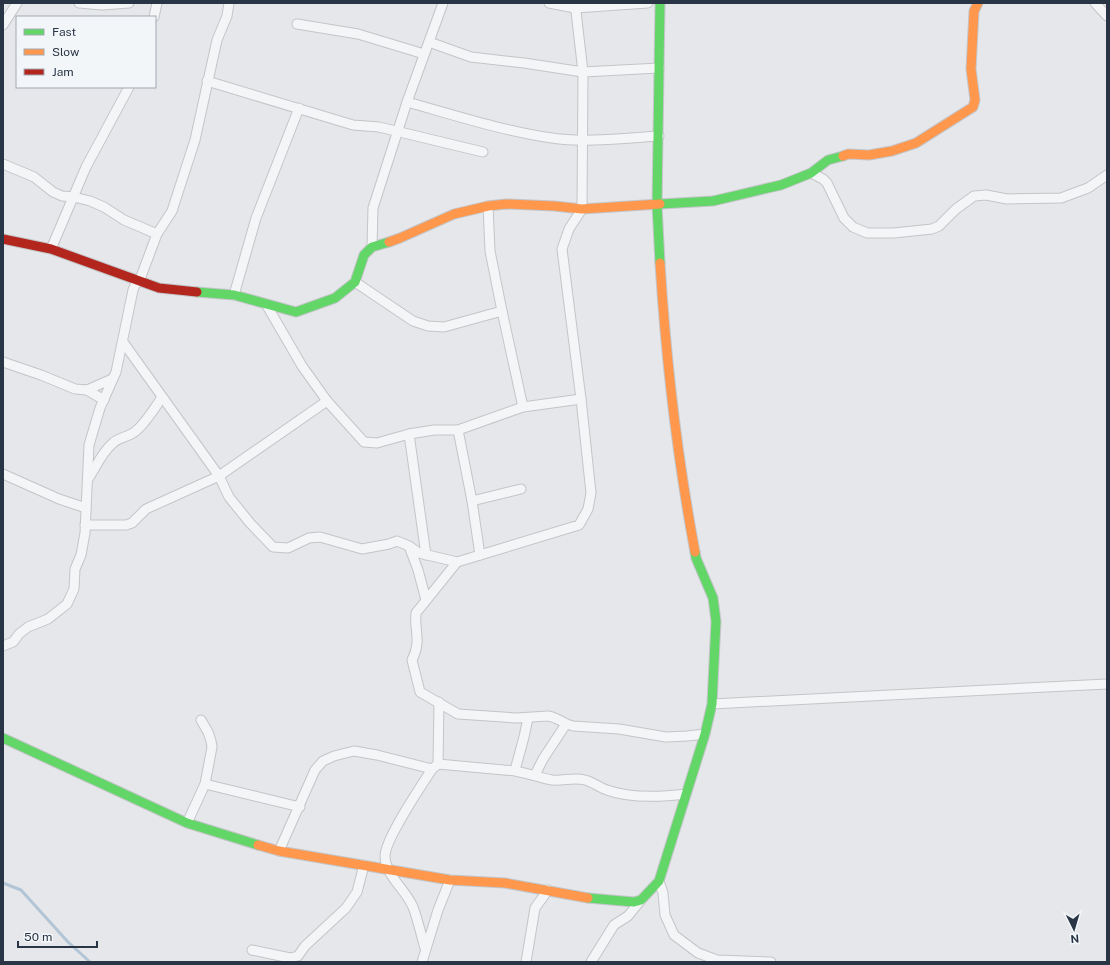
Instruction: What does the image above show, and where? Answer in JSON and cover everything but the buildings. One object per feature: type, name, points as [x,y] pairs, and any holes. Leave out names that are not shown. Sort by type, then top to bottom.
[{"type":"street","points":[[3,25],[17,3]]},
{"type":"street","points":[[79,3],[102,5],[129,3]]},
{"type":"street","points":[[154,16],[157,3]]},
{"type":"street","points":[[3,646],[13,642],[19,634],[28,627],[48,619],[67,604],[74,589],[75,569],[81,555],[85,526],[89,445],[100,408],[116,372],[133,290],[136,283],[139,282],[157,234],[172,210],[195,140],[207,80],[217,40],[227,16],[229,3]]},
{"type":"street","points":[[372,247],[373,208],[396,132],[443,3]]},
{"type":"street","points":[[549,3],[575,6],[648,3]]},
{"type":"street","points":[[591,962],[614,925],[628,916],[659,881],[705,734],[712,704],[716,621],[713,598],[696,558],[685,498],[663,307],[657,205],[660,3]]},
{"type":"street","points":[[3,239],[51,249],[159,288],[234,295],[296,312],[335,298],[355,282],[364,255],[372,247],[400,238],[454,214],[488,206],[506,204],[582,209],[713,201],[782,185],[811,172],[828,160],[848,154],[869,155],[892,151],[916,144],[973,107],[975,100],[971,69],[974,11],[978,3]]},
{"type":"street","points":[[1095,3],[1107,16]]},
{"type":"street","points":[[123,342],[219,476],[229,497],[250,523],[273,547],[288,548],[309,538],[320,537],[362,549],[397,541],[409,546],[419,553],[457,562],[579,525],[588,509],[590,493],[581,399],[562,249],[569,229],[582,209],[583,72],[575,6]]},
{"type":"street","points":[[297,24],[358,34],[424,54]]},
{"type":"street","points":[[429,42],[471,57],[583,72],[659,68]]},
{"type":"street","points":[[207,80],[353,125],[379,127],[483,152]]},
{"type":"street","points":[[51,249],[86,167],[128,88]]},
{"type":"street","points":[[407,102],[510,130],[553,138],[582,140],[659,136]]},
{"type":"street","points":[[234,295],[256,218],[299,108]]},
{"type":"street","points":[[3,164],[34,177],[53,192],[62,196],[90,201],[104,207],[124,220],[157,234]]},
{"type":"street","points":[[811,172],[827,183],[844,218],[853,227],[867,233],[894,233],[932,230],[939,226],[956,209],[974,196],[986,195],[1007,199],[1061,198],[1088,188],[1107,175]]},
{"type":"street","points":[[488,206],[490,251],[523,407]]},
{"type":"street","points":[[355,282],[413,321],[428,326],[444,327],[502,311]]},
{"type":"street","points":[[266,304],[302,366],[327,401],[364,442],[377,443],[408,434],[434,430],[458,430],[523,407],[581,399]]},
{"type":"street","points":[[3,362],[75,389],[87,390],[104,400]]},
{"type":"street","points":[[87,390],[112,379]]},
{"type":"street","points":[[88,479],[106,450],[114,442],[132,434],[137,430],[152,413],[162,397]]},
{"type":"street","points":[[85,526],[126,526],[132,523],[146,509],[219,476],[327,401]]},
{"type":"street","points":[[458,430],[472,501],[480,555]]},
{"type":"street","points":[[408,434],[426,554]]},
{"type":"street","points":[[89,451],[98,452],[106,450]]},
{"type":"street","points":[[3,474],[60,499],[86,508]]},
{"type":"street","points":[[472,501],[521,489]]},
{"type":"street","points":[[409,546],[418,570],[426,600]]},
{"type":"street","points":[[457,562],[416,612],[418,645],[417,651],[412,660],[420,692],[458,714],[516,718],[553,717],[573,726],[619,729],[666,737],[705,734]]},
{"type":"street","points":[[712,704],[1107,684]]},
{"type":"street","points":[[425,948],[413,906],[398,883],[387,870],[385,857],[386,849],[404,813],[435,766],[439,702]]},
{"type":"street","points":[[515,770],[528,718]]},
{"type":"street","points":[[187,823],[204,784],[212,747],[208,732],[201,720]]},
{"type":"street","points":[[535,775],[543,759],[566,724]]},
{"type":"street","points":[[3,738],[187,823],[279,851],[450,880],[505,882],[597,900],[634,902],[641,900]]},
{"type":"street","points":[[279,851],[300,807],[315,770],[323,761],[334,756],[354,751],[435,766],[515,770],[552,780],[574,778],[585,780],[608,791],[632,795],[658,797],[686,794]]},
{"type":"street","points":[[204,784],[300,807]]},
{"type":"street","points":[[252,950],[290,958],[298,956],[305,946],[346,908],[357,892],[364,865]]},
{"type":"street","points":[[422,962],[425,948],[450,880]]},
{"type":"street","points":[[659,881],[663,893],[665,915],[674,935],[698,953],[717,960],[771,962]]},
{"type":"street","points":[[526,962],[535,908],[548,890]]},
{"type":"waterway","points":[[3,883],[21,890],[68,942],[90,962]]},
{"type":"traffic: fast","points":[[660,3],[657,205],[660,263]]},
{"type":"traffic: fast","points":[[660,204],[713,201],[781,185],[811,173],[828,160],[843,156]]},
{"type":"traffic: fast","points":[[197,292],[234,295],[296,312],[335,298],[355,282],[364,255],[372,247],[389,242]]},
{"type":"traffic: fast","points":[[588,898],[634,902],[641,900],[659,881],[705,734],[712,704],[716,621],[713,598],[696,558],[695,552]]},
{"type":"traffic: fast","points":[[3,738],[187,823],[258,845]]},
{"type":"traffic: slow","points":[[843,156],[848,154],[869,155],[892,151],[916,143],[973,107],[975,100],[971,69],[974,11],[978,3]]},
{"type":"traffic: slow","points":[[389,242],[454,214],[488,206],[506,204],[582,209],[660,204]]},
{"type":"traffic: slow","points":[[660,263],[665,336],[673,408],[695,552]]},
{"type":"traffic: slow","points":[[258,845],[279,851],[450,880],[505,883],[588,898]]},
{"type":"traffic: jam","points":[[3,239],[51,249],[159,288],[197,292]]}]
